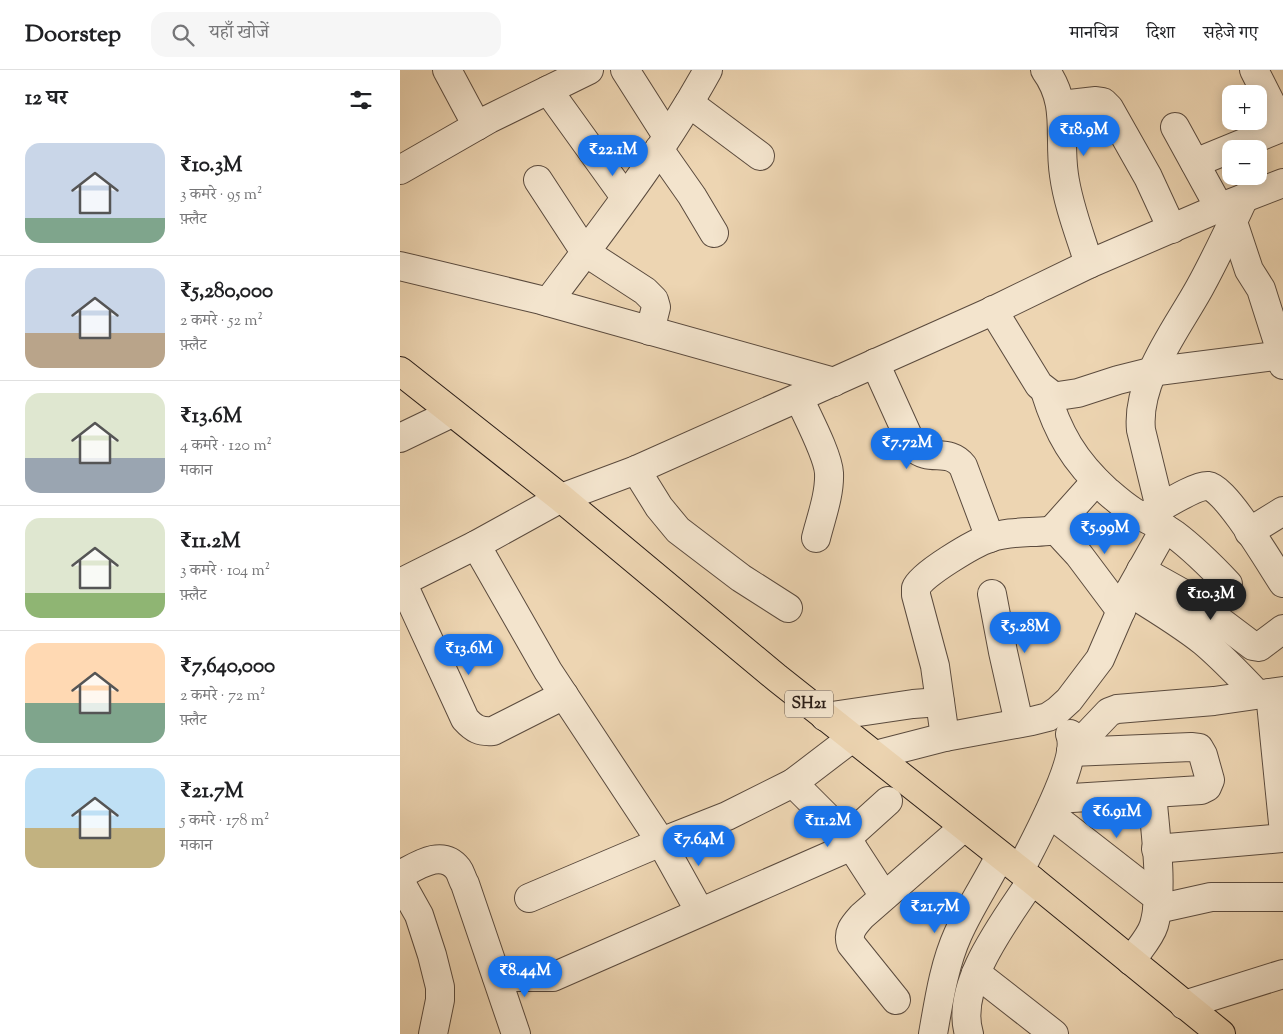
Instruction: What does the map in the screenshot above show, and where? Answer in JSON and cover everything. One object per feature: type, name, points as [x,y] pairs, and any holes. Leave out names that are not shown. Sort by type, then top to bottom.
[{"type":"main road","name":"SH21","points":[[400,371],[561,498],[825,717],[875,755],[1221,1034]]},
{"type":"street","points":[[446,70],[477,126]]},
{"type":"street","points":[[625,70],[663,143],[714,233]]},
{"type":"street","points":[[548,302],[663,143],[708,70]]},
{"type":"street","points":[[1045,70],[1054,81],[1061,105],[1064,173],[1069,202],[1089,264]]},
{"type":"street","points":[[1195,164],[1283,127],[1254,70]]},
{"type":"street","points":[[400,170],[477,126],[579,72]]},
{"type":"street","points":[[548,90],[625,197]]},
{"type":"street","points":[[1061,105],[1096,101],[1103,102],[1109,108],[1148,177],[1172,229]]},
{"type":"street","points":[[689,103],[760,156]]},
{"type":"street","points":[[994,310],[1039,385],[1052,395],[1066,396],[1150,372],[1283,358],[1261,289],[1250,270],[1232,210],[1195,164],[1175,127]]},
{"type":"street","points":[[538,180],[585,252],[650,294],[656,307],[650,331]]},
{"type":"street","points":[[564,695],[493,731],[473,728],[465,719],[401,582],[476,545],[561,498],[636,470],[799,398],[994,310],[1089,264],[1172,229],[1232,210],[1283,183]]},
{"type":"street","points":[[875,755],[945,737],[1048,717],[1058,711],[1069,700],[1100,659],[1130,591],[1156,518],[1140,419],[1150,372],[1200,287],[1232,210]]},
{"type":"street","points":[[400,266],[548,302],[834,382]]},
{"type":"street","points":[[875,363],[913,447],[920,454],[951,456],[958,459],[963,466],[990,538]]},
{"type":"street","points":[[1046,391],[1053,415],[1063,438],[1082,467],[1127,507],[1156,518],[1196,551],[1228,584]]},
{"type":"street","points":[[799,398],[827,462],[829,474],[828,488],[816,538]]},
{"type":"street","points":[[400,438],[452,413]]},
{"type":"street","points":[[636,470],[659,507],[678,530],[741,578],[788,608]]},
{"type":"street","points":[[945,737],[935,666],[916,595],[916,588],[925,576],[974,544],[1006,534],[1048,531],[1054,528],[1096,481]]},
{"type":"street","points":[[1156,518],[1193,490],[1210,486],[1231,504],[1283,583]]},
{"type":"street","points":[[1249,532],[1283,511]]},
{"type":"street","points":[[1054,528],[1079,555],[1169,616],[1204,642],[1235,671],[1270,693]]},
{"type":"street","points":[[476,545],[548,671],[661,842],[700,912]]},
{"type":"street","points":[[1130,591],[1184,594],[1253,646],[1260,647],[1283,629]]},
{"type":"street","points":[[992,594],[1019,723]]},
{"type":"street","points":[[1071,752],[1109,712],[1117,709],[1214,701],[1270,693]]},
{"type":"street","points":[[1270,693],[1281,782],[1283,823]]},
{"type":"street","points":[[825,717],[913,704],[940,702]]},
{"type":"street","points":[[970,1034],[967,1025],[966,1008],[976,972],[987,949],[1017,869],[1053,806],[1071,752],[1073,741],[1058,711]]},
{"type":"street","points":[[529,898],[727,816],[793,783],[852,738]]},
{"type":"street","points":[[1053,806],[1152,793],[1201,790],[1207,787],[1210,780],[1203,755],[1199,748],[1071,752]]},
{"type":"street","points":[[793,783],[850,842],[884,896]]},
{"type":"street","points":[[1130,961],[1149,936],[1154,926],[1157,903],[1152,793]]},
{"type":"street","points":[[497,977],[553,978],[850,842],[888,802]]},
{"type":"street","points":[[1053,806],[1157,903]]},
{"type":"street","points":[[896,1000],[851,944],[849,937],[854,925],[884,896],[964,827]]},
{"type":"street","points":[[1156,849],[1283,838]]},
{"type":"street","points":[[400,875],[437,858],[448,861],[458,869],[516,1034]]},
{"type":"street","points":[[933,1034],[941,991],[951,952],[959,932],[1017,869]]},
{"type":"street","points":[[400,882],[419,915],[440,987],[440,1000],[433,1034]]},
{"type":"street","points":[[1157,903],[1211,896],[1283,897]]},
{"type":"street","points":[[976,972],[1054,1034]]},
{"type":"street","points":[[1184,1005],[1283,974]]}]
